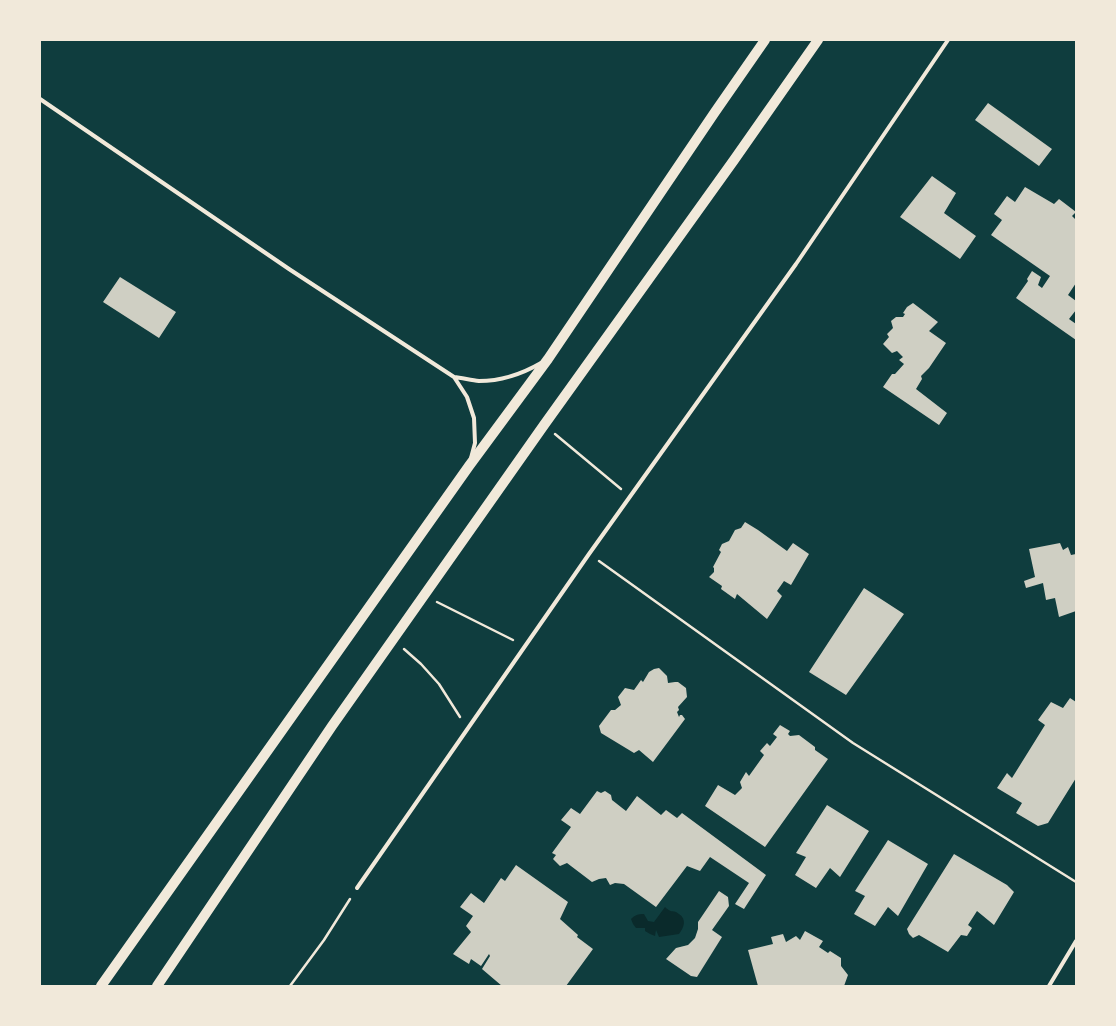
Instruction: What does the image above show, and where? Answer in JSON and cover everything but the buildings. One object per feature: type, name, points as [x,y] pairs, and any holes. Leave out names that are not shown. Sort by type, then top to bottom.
[{"type":"main road","points":[[101,986],[469,466],[548,359],[714,112],[765,40]]},
{"type":"main road","points":[[158,986],[332,726],[818,40]]},
{"type":"street","points":[[357,888],[589,554],[796,264],[948,40]]},
{"type":"street","points":[[40,99],[289,269],[454,377],[467,397],[474,420],[475,444],[469,466]]},
{"type":"street","points":[[454,377],[479,381],[503,379],[527,371],[548,359]]},
{"type":"street","points":[[1048,986],[1076,941]]},
{"type":"path","points":[[544,425],[630,497]]},
{"type":"path","points":[[589,554],[853,743],[1076,882]]},
{"type":"path","points":[[424,596],[525,646]]},
{"type":"path","points":[[394,639],[421,664],[439,684],[467,730]]},
{"type":"path","points":[[290,986],[324,940],[357,888]]},
{"type":"water","points":[[665,907],[682,916],[684,924],[679,934],[659,937],[656,930],[655,936],[645,931],[645,928],[636,928],[633,924],[631,919],[640,914],[644,914],[648,921],[654,922]]}]
